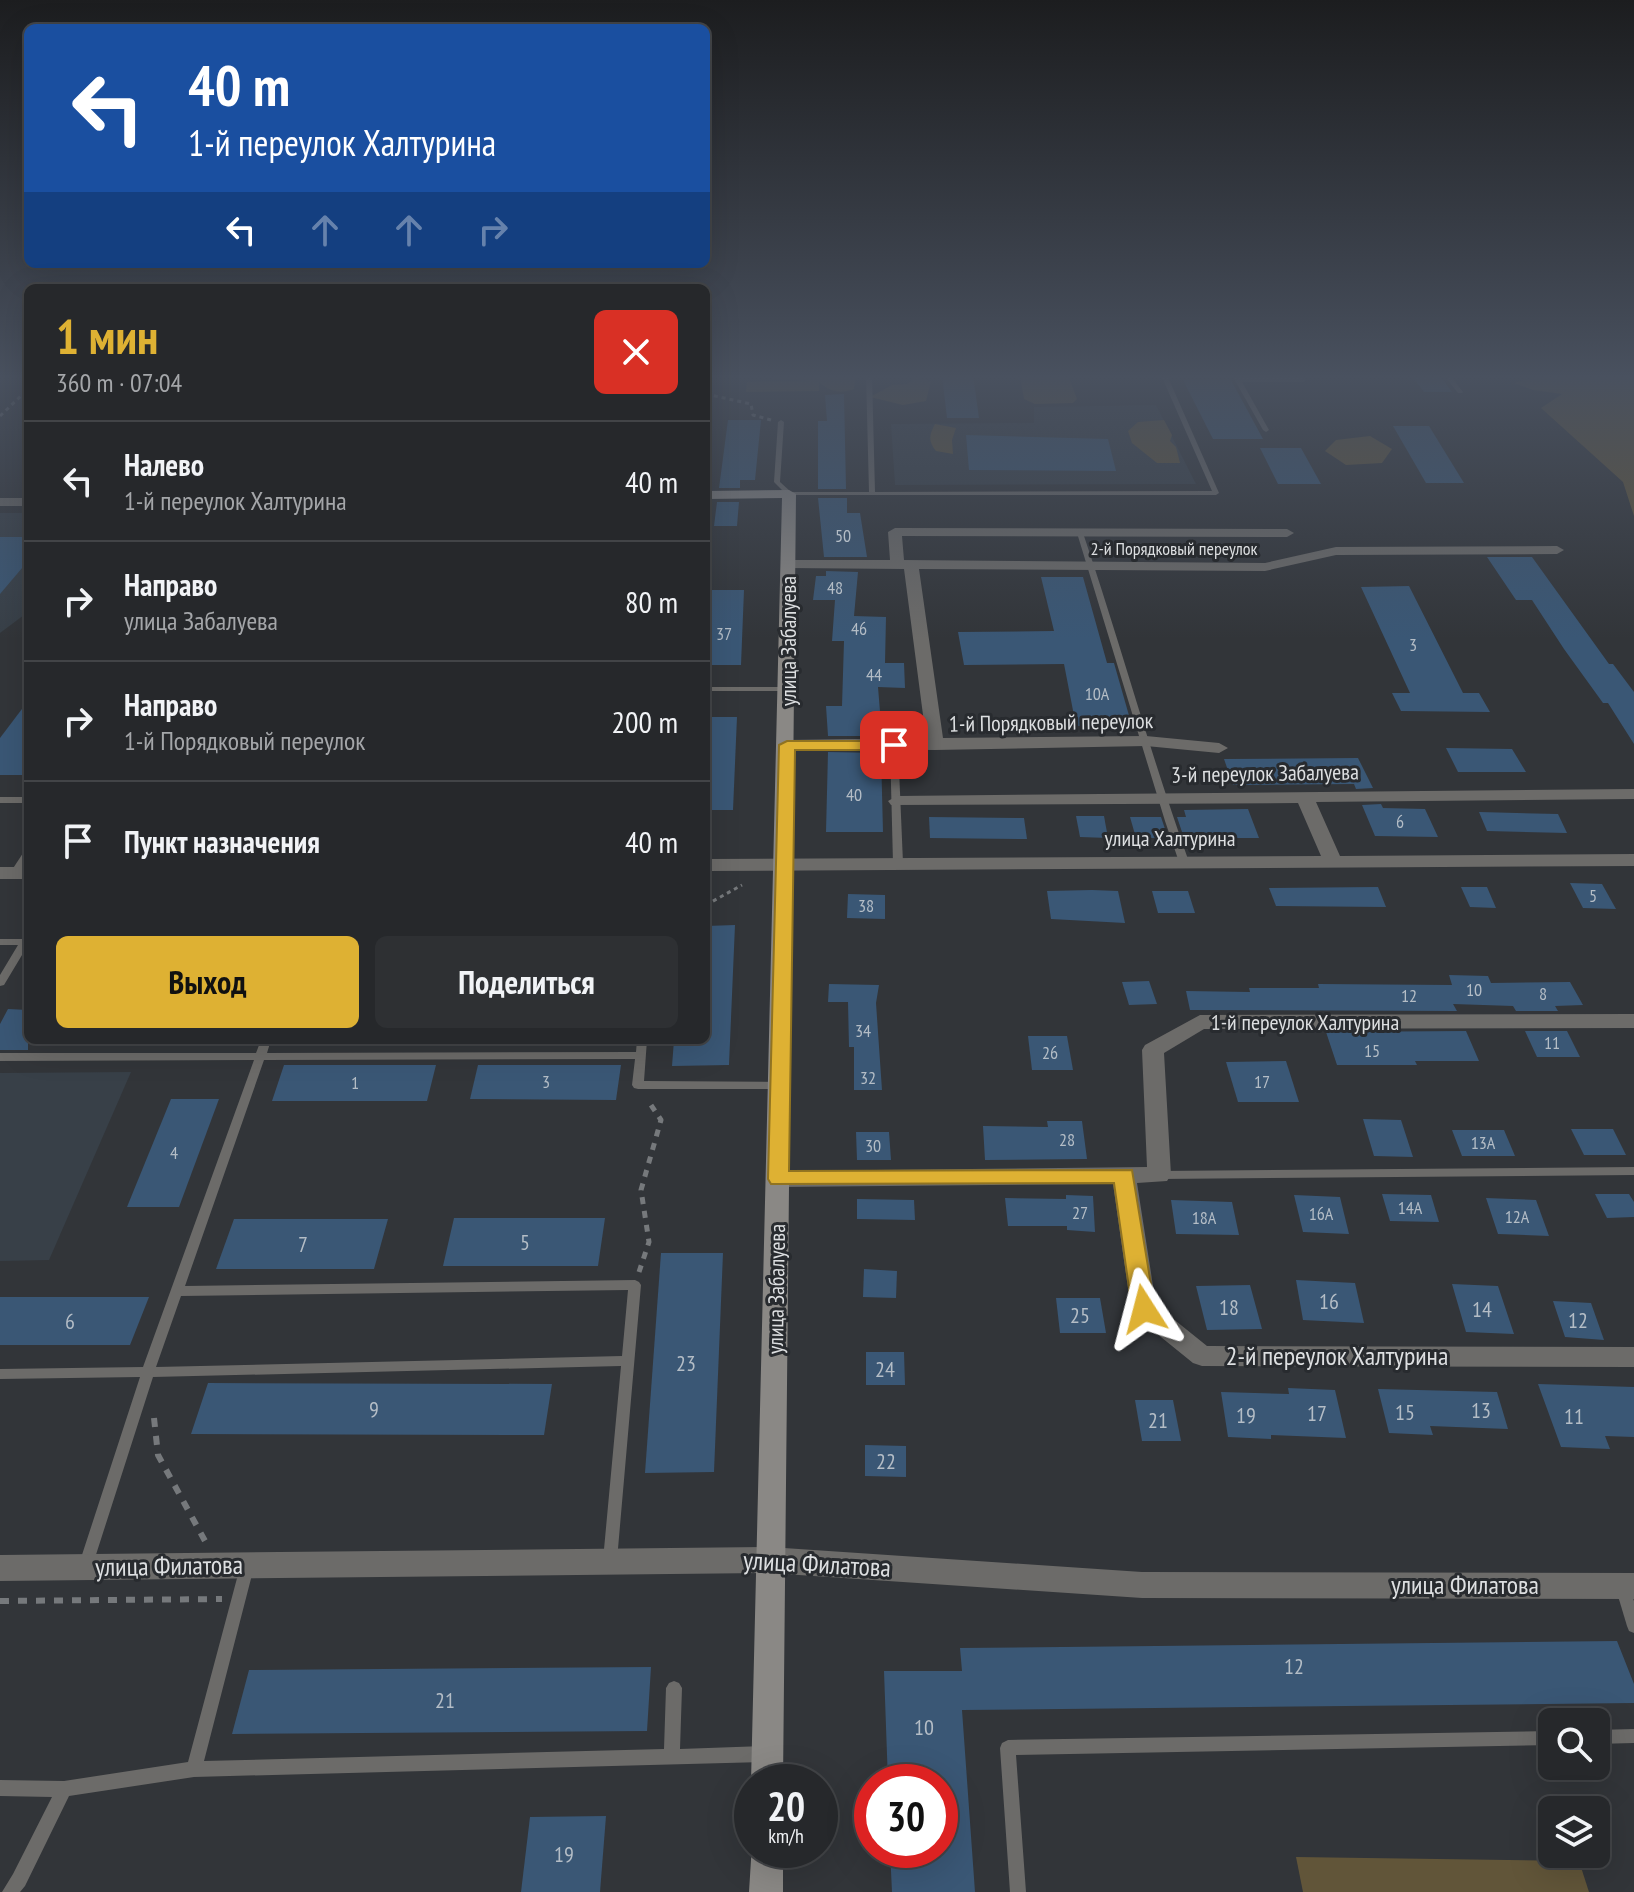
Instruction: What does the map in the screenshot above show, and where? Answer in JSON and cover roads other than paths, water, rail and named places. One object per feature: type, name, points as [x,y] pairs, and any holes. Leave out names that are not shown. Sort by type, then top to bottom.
[{"type":"street","points":[[710,495],[789,494]]},
{"type":"street","name":"улица Забалуева","points":[[767,1764],[785,873],[789,494]]},
{"type":"street","points":[[0,502],[24,502]]},
{"type":"street","points":[[935,745],[904,565],[895,532],[1287,533]]},
{"type":"street","name":"2-й Порядковый переулок","points":[[788,564],[1265,567],[1336,551],[1557,550]]},
{"type":"street","name":"1-й Порядковый переулок","points":[[787,745],[1146,741],[1219,748]]},
{"type":"street","name":"3-й переулок Забалуева","points":[[897,801],[1634,794]]},
{"type":"street","points":[[1304,796],[1333,862]]},
{"type":"street","name":"улица Халтурина","points":[[710,865],[785,873],[898,863],[1634,860]]},
{"type":"street","name":"1-й переулок Халтурина","points":[[1159,1175],[1153,1050],[1200,1022],[1634,1021]]},
{"type":"street","points":[[778,1179],[1159,1175]]},
{"type":"street","name":"2-й переулок Халтурина","points":[[1124,1176],[1144,1309],[1202,1356],[1634,1357]]},
{"type":"street","name":"улица Филатова","points":[[0,1568],[769,1560],[1142,1585],[1628,1586]]},
{"type":"street","points":[[766,1868],[766,1892]]},
{"type":"lane","points":[[778,463],[777,482],[789,494],[1216,493],[1203,463]]},
{"type":"lane","points":[[871,463],[872,494]]},
{"type":"lane","points":[[1080,533],[1184,862]]},
{"type":"lane","points":[[710,689],[787,689]]},
{"type":"lane","points":[[894,745],[898,863]]},
{"type":"lane","points":[[0,800],[24,800]]},
{"type":"lane","points":[[0,942],[24,942]]},
{"type":"lane","points":[[0,983],[24,947]]},
{"type":"lane","points":[[85,1567],[148,1372],[265,1044]]},
{"type":"lane","points":[[642,1044],[638,1085],[780,1085]]},
{"type":"lane","points":[[0,1057],[641,1055]]},
{"type":"lane","points":[[1159,1175],[1634,1171]]},
{"type":"lane","points":[[177,1291],[635,1285],[610,1561]]},
{"type":"lane","points":[[0,1374],[627,1361]]},
{"type":"lane","points":[[194,1769],[238,1599],[233,1565]]},
{"type":"lane","points":[[1628,1586],[1634,1626]]},
{"type":"lane","points":[[672,1756],[674,1688]]},
{"type":"lane","points":[[1610,1737],[1634,1736]]},
{"type":"lane","points":[[1018,1892],[1008,1748],[1538,1738]]},
{"type":"lane","points":[[0,1788],[64,1789],[194,1769],[672,1756],[735,1764]]},
{"type":"lane","points":[[10,1892],[64,1789]]}]
